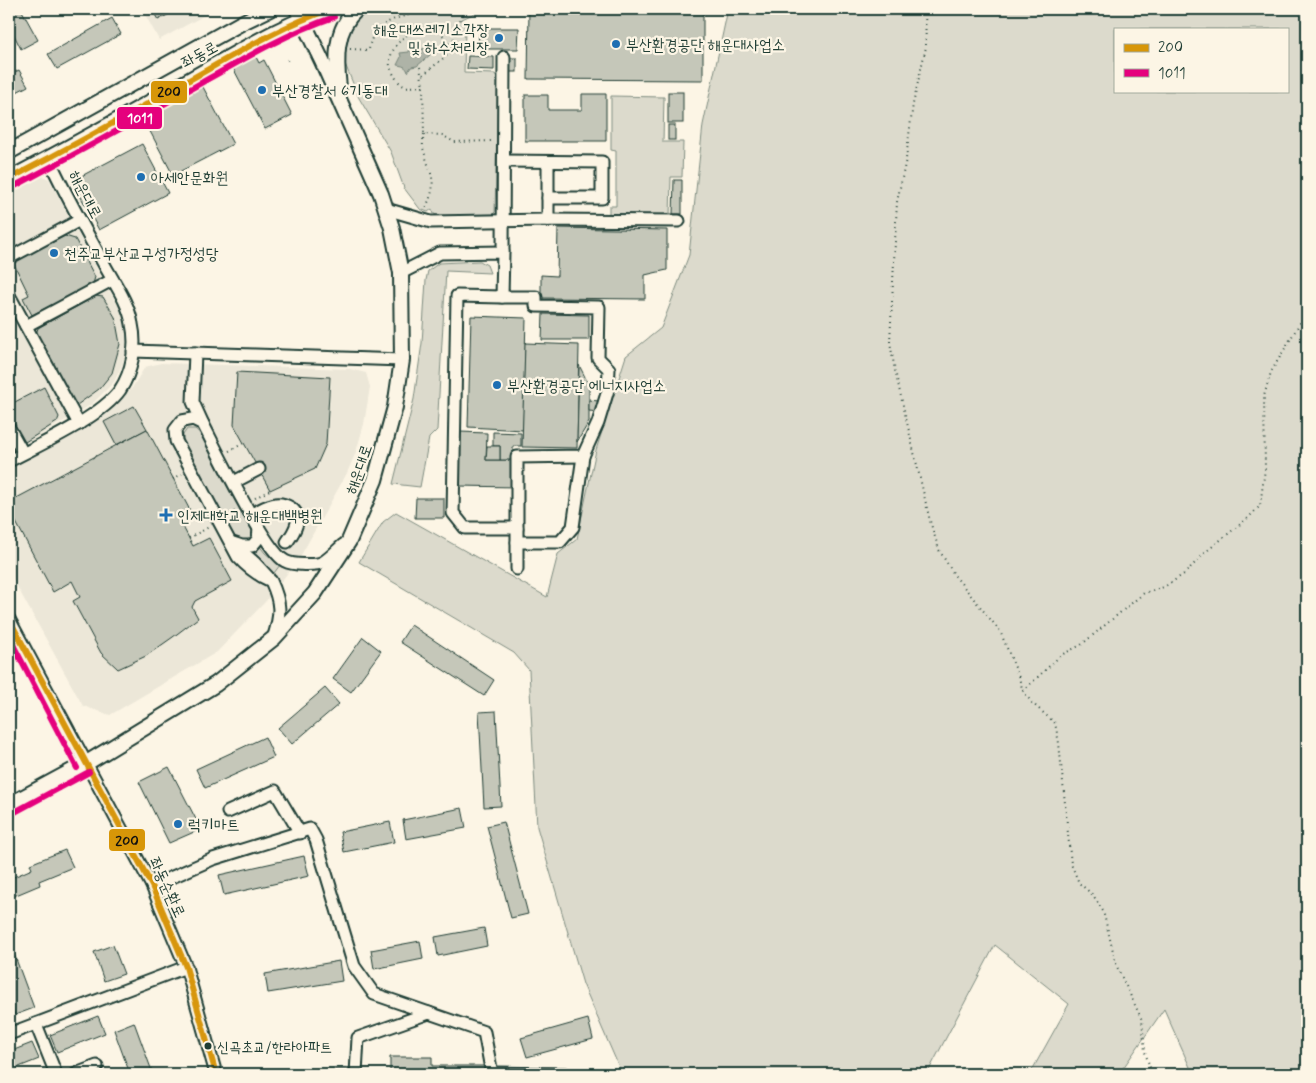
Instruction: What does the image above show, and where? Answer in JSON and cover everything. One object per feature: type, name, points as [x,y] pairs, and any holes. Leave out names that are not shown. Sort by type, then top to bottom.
[{"type":"main road","name":"좌동로","points":[[9,152],[243,22],[270,9]]},
{"type":"main road","points":[[300,14],[330,9]]},
{"type":"main road","points":[[340,101],[336,61],[338,44],[347,20],[357,9]]},
{"type":"main road","name":"좌동로","points":[[9,179],[49,159],[254,43],[300,14]]},
{"type":"main road","name":"해운대로","points":[[9,805],[85,764],[216,684],[274,638],[315,593],[349,541],[376,480],[395,407],[402,360],[401,273],[392,228],[381,194],[300,14]]},
{"type":"street","points":[[502,297],[504,57]]},
{"type":"street","name":"해운대로","points":[[9,461],[79,424],[104,406],[120,390],[130,368],[133,351],[132,324],[124,302],[49,159]]},
{"type":"street","points":[[504,161],[602,162],[602,198],[548,198]]},
{"type":"street","points":[[548,162],[548,220]]},
{"type":"street","points":[[386,208],[431,222],[548,220],[679,221]]},
{"type":"street","points":[[9,258],[80,220]]},
{"type":"street","points":[[401,273],[440,253],[503,252]]},
{"type":"street","points":[[26,326],[112,280]]},
{"type":"street","points":[[9,295],[79,424]]},
{"type":"street","points":[[517,528],[465,528],[452,513],[457,296],[536,297],[536,306],[599,307],[598,358],[609,370],[608,390],[598,423],[583,456],[573,527],[560,542],[517,542]]},
{"type":"street","points":[[133,351],[402,360]]},
{"type":"street","points":[[195,353],[193,402],[259,529],[273,549],[285,561],[302,564],[322,563],[349,541]]},
{"type":"street","points":[[193,402],[175,430],[176,441],[231,543],[264,571],[271,581],[278,596],[280,618],[274,638]]},
{"type":"street","points":[[182,421],[193,419],[203,424]]},
{"type":"street","points":[[9,428],[23,453]]},
{"type":"street","points":[[517,569],[517,457],[583,456]]},
{"type":"street","points":[[234,482],[259,469]]},
{"type":"street","points":[[251,514],[278,503],[286,504],[294,510],[297,518],[296,526],[287,542]]},
{"type":"street","points":[[231,543],[252,546],[258,539],[259,529]]},
{"type":"street","name":"좌동순환로","points":[[9,619],[152,886],[186,968],[216,1074]]},
{"type":"street","points":[[228,812],[275,791],[300,833]]},
{"type":"street","points":[[152,886],[213,859],[310,829],[316,840],[354,966],[374,994],[484,1032],[492,1074],[565,1074]]},
{"type":"street","points":[[9,1034],[186,968]]},
{"type":"street","points":[[356,1074],[358,1038],[429,1013]]},
{"type":"street","points":[[36,1024],[56,1074]]},
{"type":"street","points":[[76,1074],[97,1066]]},
{"type":"path","points":[[349,49],[369,50],[370,40],[375,30],[387,22],[435,9]]},
{"type":"path","points":[[422,76],[452,51],[451,47],[464,9]]},
{"type":"path","points":[[925,9],[926,47],[913,104],[906,158],[897,202],[890,342],[930,521],[940,550],[955,576],[1000,631],[1023,691],[1032,703],[1055,723],[1059,743],[1071,864],[1079,883],[1093,895],[1103,911],[1117,967],[1142,1020],[1145,1052],[1152,1074]]},
{"type":"path","points":[[423,86],[404,86],[396,80],[391,68],[390,59],[395,48],[407,34],[419,28],[429,28],[439,32],[451,47]]},
{"type":"path","points":[[287,60],[291,58]]},
{"type":"path","points":[[416,218],[432,195],[433,182],[423,150],[423,86],[420,67]]},
{"type":"path","points":[[424,134],[442,135],[454,142],[504,140]]},
{"type":"path","points":[[1023,691],[1061,655],[1080,645],[1144,593],[1164,587],[1184,574],[1208,550],[1260,506],[1265,469],[1264,396],[1271,372],[1307,311]]},
{"type":"path","points":[[189,538],[235,514],[232,509],[270,490]]},
{"type":"shaded area","points":[[142,9],[216,9],[159,40]]},
{"type":"shaded area","points":[[381,9],[484,9],[462,19],[465,27],[464,73],[495,74],[498,79],[495,212],[492,215],[440,216],[434,214],[432,209],[428,212],[420,209],[404,188],[391,152],[359,98],[343,59],[344,45],[353,21],[361,15]]},
{"type":"shaded area","points":[[728,9],[1307,9],[1307,1074],[1193,1074],[1164,1009],[1119,1074],[1030,1074],[1069,1004],[995,945],[927,1074],[622,1074],[583,984],[537,827],[529,670],[514,653],[359,562],[383,522],[396,512],[547,597],[558,554],[577,539],[596,450],[626,356],[661,328],[689,255],[703,125]]},
{"type":"shaded area","points":[[411,45],[419,50],[430,47],[430,55],[417,66],[411,67],[408,72],[404,67],[397,65],[401,57],[400,53],[409,52]]},
{"type":"shaded area","points":[[611,96],[664,97],[663,142],[683,142],[682,177],[671,177],[670,216],[609,214],[609,206],[616,206],[616,151],[611,150]]},
{"type":"shaded area","points":[[43,176],[49,179],[101,277],[124,315],[127,337],[126,351],[114,382],[92,404],[9,454],[9,194]]},
{"type":"shaded area","points":[[480,261],[487,265],[490,273],[446,271],[437,430],[429,438],[420,487],[393,484],[414,399],[422,343],[428,271],[439,263]]},
{"type":"shaded area","name":"인제대학교 해운대백병원","points":[[161,363],[350,369],[366,373],[370,387],[364,424],[356,452],[347,473],[300,557],[266,601],[217,652],[110,715],[83,706],[9,572],[9,469],[93,422],[117,404],[132,388],[145,367]]},
{"type":"shaded area","points":[[187,429],[195,429],[200,433],[253,532],[252,538],[248,542],[236,541],[183,441],[183,435]]},
{"type":"shaded area","points":[[258,544],[265,553],[280,565],[274,573],[247,550]]},
{"type":"building","points":[[9,9],[21,9],[38,40],[21,49],[9,25]]},
{"type":"building","points":[[152,9],[179,9],[158,20]]},
{"type":"building","name":"부산환경공단 해운대사업소","points":[[529,9],[703,9],[703,80],[528,79]]},
{"type":"building","points":[[112,18],[121,34],[57,69],[48,54]]},
{"type":"building","name":"해운대쓰레기소각장 및 하수처리장","points":[[479,28],[519,28],[518,49],[478,49]]},
{"type":"building","name":"부산경찰서 6기동대","points":[[254,53],[259,63],[264,60],[292,115],[265,129],[231,64]]},
{"type":"building","points":[[468,56],[494,57],[494,70],[467,69]]},
{"type":"building","points":[[507,58],[517,58],[517,72],[507,72]]},
{"type":"building","points":[[19,70],[28,86],[9,96],[9,75]]},
{"type":"building","points":[[203,87],[233,144],[173,175],[143,118]]},
{"type":"building","points":[[668,92],[683,92],[683,123],[668,123]]},
{"type":"building","points":[[582,94],[606,94],[606,141],[525,141],[525,95],[548,95],[548,110],[582,110]]},
{"type":"building","points":[[668,125],[675,125],[675,140],[668,140]]},
{"type":"building","name":"아세안문화원","points":[[142,144],[168,193],[99,230],[72,181]]},
{"type":"building","points":[[674,180],[682,180],[682,214],[673,214]]},
{"type":"building","points":[[558,228],[667,230],[667,270],[645,275],[645,299],[541,298],[541,275],[557,276]]},
{"type":"building","points":[[65,236],[75,239],[95,277],[93,284],[32,315],[23,298],[29,295],[13,262]]},
{"type":"building","points":[[96,296],[103,297],[115,317],[120,344],[112,373],[99,389],[77,405],[72,403],[36,334],[38,328]]},
{"type":"building","points":[[543,314],[589,315],[589,340],[542,340]]},
{"type":"building","name":"부산환경공단 에너지사업소","points":[[471,316],[526,318],[523,430],[468,427]]},
{"type":"building","points":[[525,343],[579,345],[577,448],[522,447]]},
{"type":"building","points":[[579,365],[589,385],[589,422],[577,442]]},
{"type":"building","points":[[237,372],[330,377],[326,444],[315,469],[270,490],[234,425]]},
{"type":"building","points":[[44,387],[59,417],[57,422],[25,442],[19,441],[9,421],[9,405]]},
{"type":"building","points":[[589,400],[599,401],[599,412],[589,411]]},
{"type":"building","points":[[134,406],[147,429],[116,445],[104,422]]},
{"type":"building","points":[[147,429],[193,516],[181,523],[193,546],[209,538],[232,581],[195,601],[192,607],[198,618],[146,656],[118,669],[101,653],[73,601],[80,597],[72,581],[53,592],[9,509],[9,502]]},
{"type":"building","points":[[460,432],[487,433],[486,460],[516,460],[516,487],[459,486]]},
{"type":"building","points":[[493,432],[521,433],[521,446],[513,446],[513,460],[500,460],[500,446],[493,446]]},
{"type":"building","points":[[487,446],[500,446],[500,460],[486,460]]},
{"type":"building","points":[[416,498],[444,498],[444,518],[415,518]]},
{"type":"building","points":[[411,625],[494,680],[484,696],[400,642]]},
{"type":"building","points":[[363,637],[381,651],[351,692],[333,679]]},
{"type":"building","points":[[325,688],[339,704],[292,744],[278,728]]},
{"type":"building","points":[[496,711],[501,806],[484,807],[479,712]]},
{"type":"building","points":[[265,737],[274,757],[205,788],[196,769]]},
{"type":"building","points":[[169,767],[201,829],[169,843],[139,782]]},
{"type":"building","points":[[462,808],[466,828],[406,839],[403,820]]},
{"type":"building","points":[[390,822],[394,842],[344,852],[340,832]]},
{"type":"building","points":[[504,822],[528,914],[511,918],[487,826]]},
{"type":"building","points":[[65,850],[73,867],[39,881],[40,885],[9,898],[9,879],[32,869],[30,864]]},
{"type":"building","points":[[304,856],[309,876],[224,895],[219,875]]},
{"type":"building","points":[[484,928],[487,946],[438,956],[435,937]]},
{"type":"building","points":[[9,940],[34,1008],[15,1015],[9,999]]},
{"type":"building","points":[[420,941],[423,959],[374,969],[371,950]]},
{"type":"building","points":[[113,945],[124,974],[104,981],[94,952]]},
{"type":"building","points":[[339,961],[342,981],[268,993],[265,974]]},
{"type":"building","points":[[98,1016],[105,1033],[57,1052],[50,1035]]},
{"type":"building","points":[[588,1019],[593,1039],[527,1057],[521,1038]]},
{"type":"building","points":[[134,1022],[153,1074],[130,1074],[114,1030]]},
{"type":"building","points":[[32,1043],[39,1059],[9,1071],[9,1052]]},
{"type":"building","points":[[390,1057],[432,1057],[432,1066],[486,1066],[486,1074],[390,1074]]},
{"type":"building","points":[[348,1069],[348,1074],[283,1074],[283,1070]]},
{"type":"transit line","name":"200","points":[[9,179],[96,133],[255,43],[311,16],[331,9]]},
{"type":"transit line","name":"1011","points":[[13,187],[259,51],[296,32],[334,17]]},
{"type":"transit line","name":"200","points":[[9,619],[152,886],[186,967],[216,1074]]},
{"type":"transit line","name":"1011","points":[[9,637],[77,768]]},
{"type":"transit line","name":"1011","points":[[13,813],[89,772]]},
{"type":"place","name":"해운대쓰레기소각장 및 하수처리장","points":[[499,38]]},
{"type":"place","name":"부산환경공단 해운대사업소","points":[[616,44]]},
{"type":"place","name":"부산경찰서 6기동대","points":[[262,90]]},
{"type":"place","name":"아세안문화원","points":[[141,177]]},
{"type":"place","name":"천주교부산교구성가정성당","points":[[54,253]]},
{"type":"place","name":"부산환경공단 에너지사업소","points":[[497,385]]},
{"type":"place","name":"인제대학교 해운대백병원","points":[[166,515]]},
{"type":"place","name":"럭키마트","points":[[178,824]]},
{"type":"place","name":"신곡초교/한라아파트","points":[[208,1046]]}]
